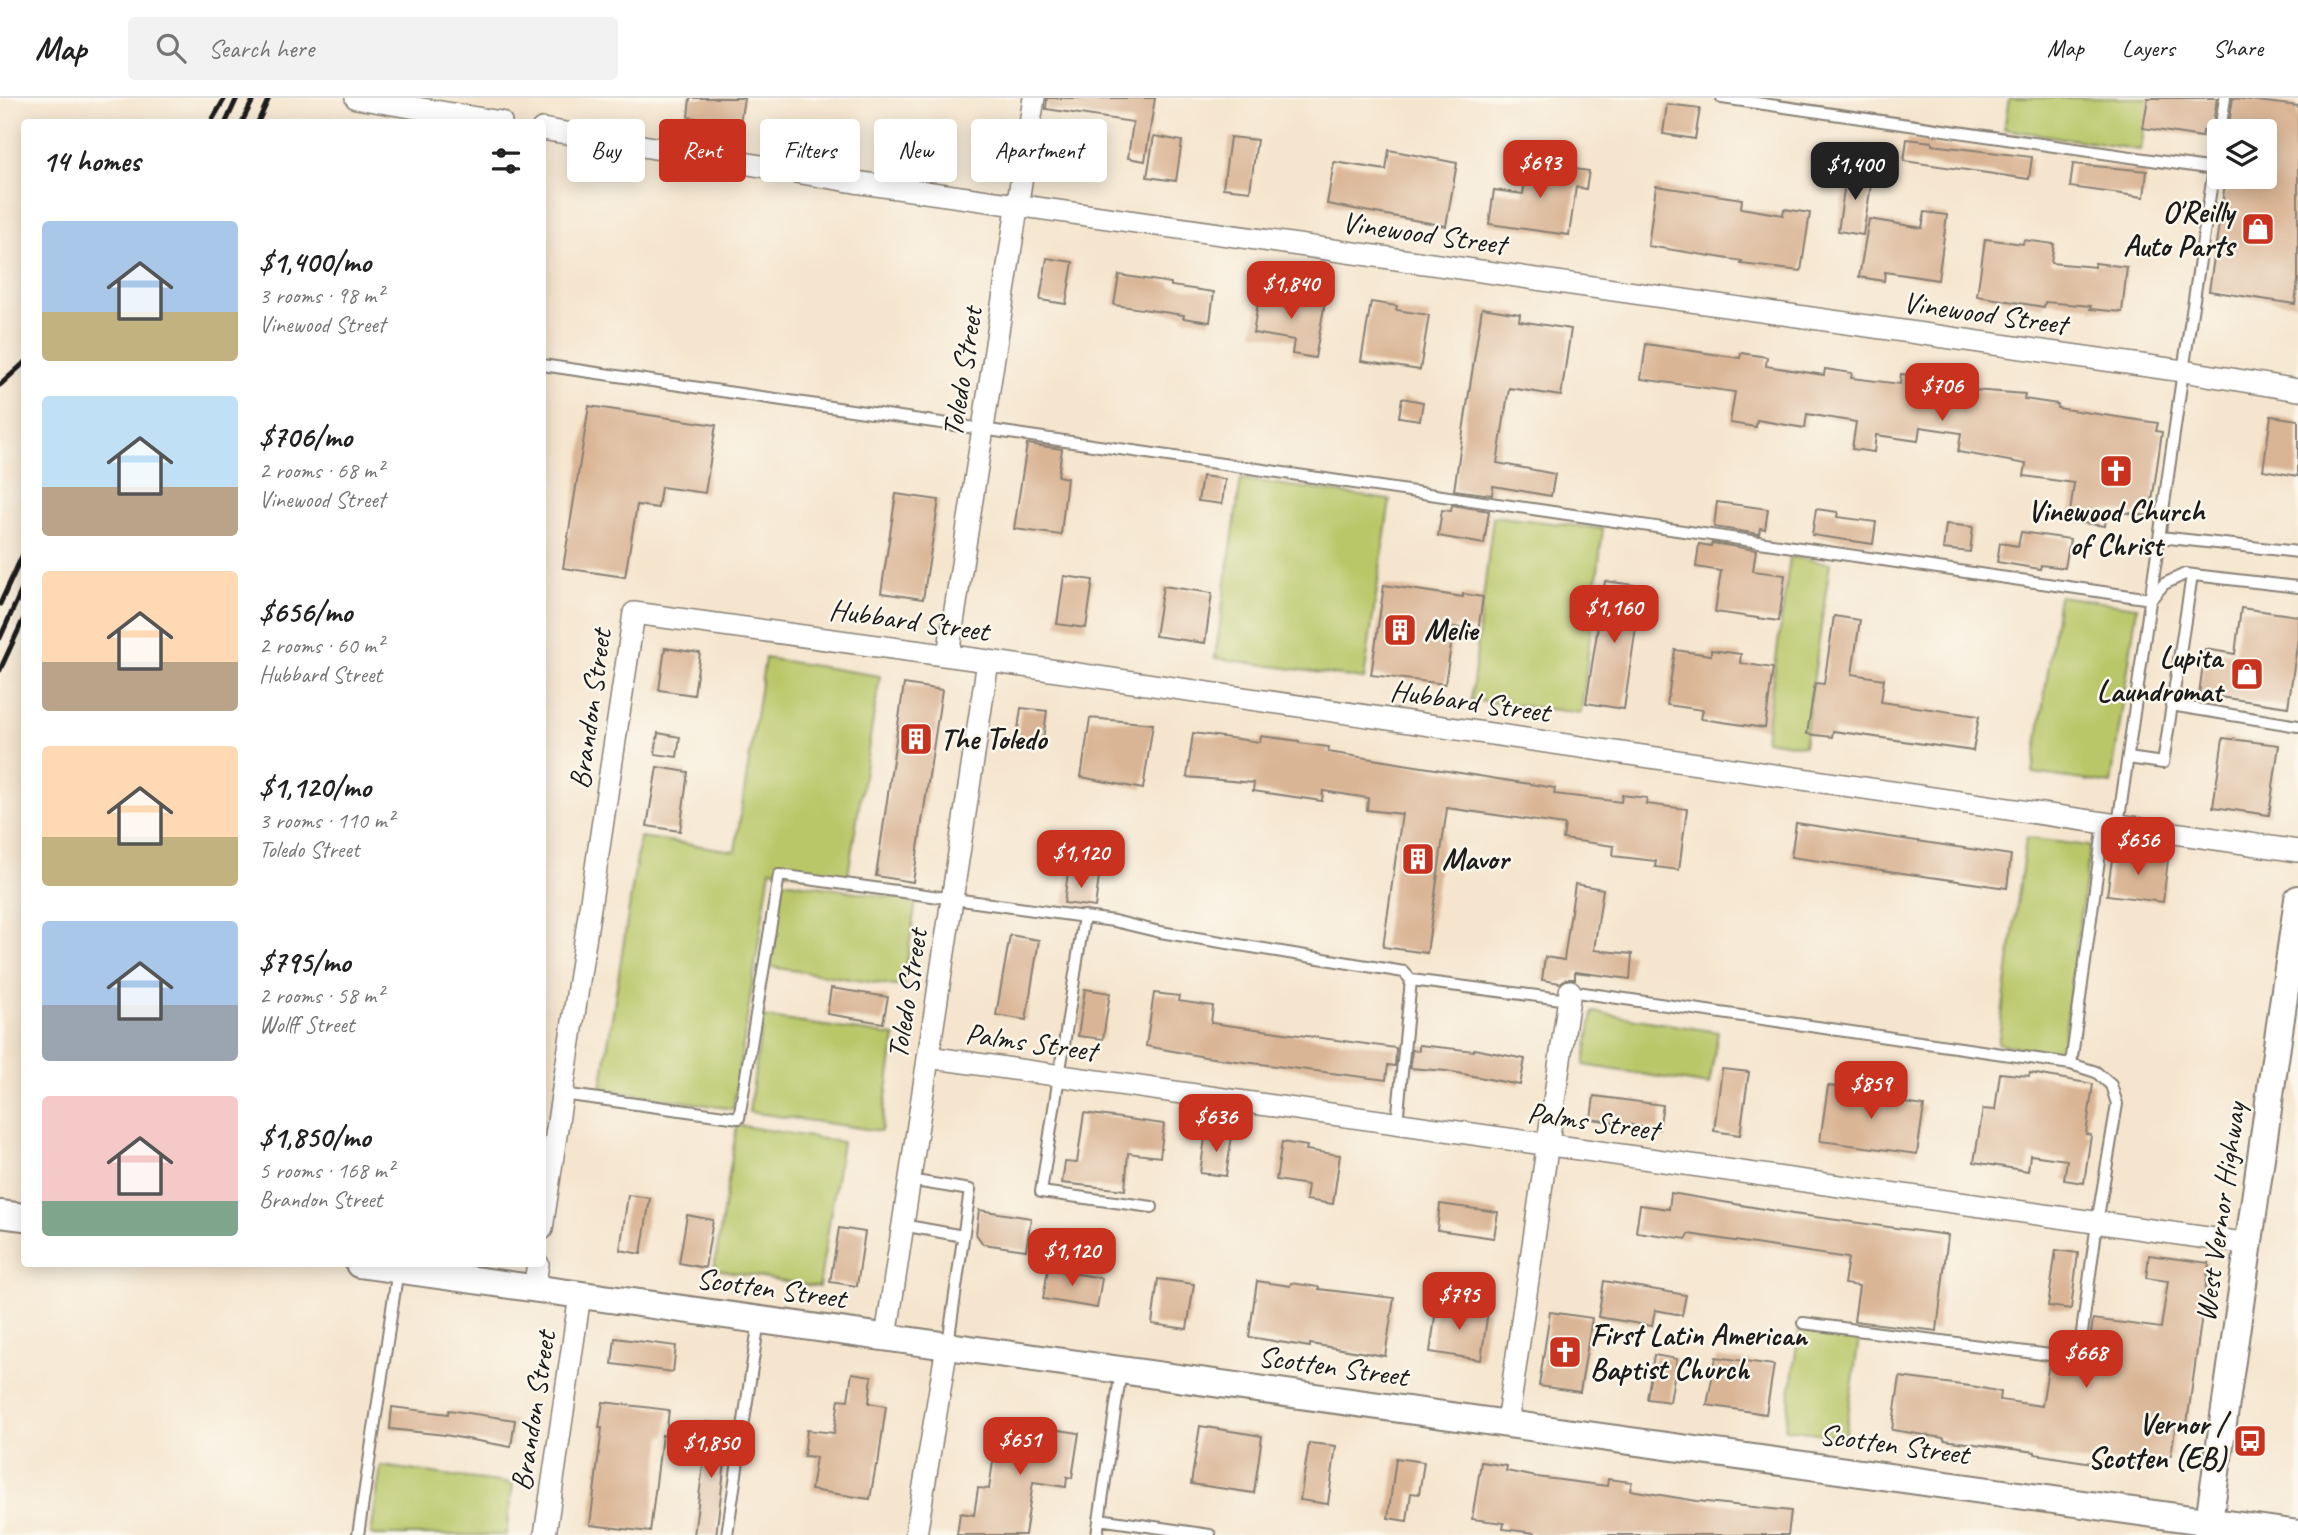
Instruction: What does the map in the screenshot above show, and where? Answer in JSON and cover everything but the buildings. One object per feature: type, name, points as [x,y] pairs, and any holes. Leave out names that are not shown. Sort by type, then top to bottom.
[{"type":"street","points":[[356,98],[483,119]]},
{"type":"street","name":"Toledo Street","points":[[948,655],[1034,98]]},
{"type":"street","name":"Vinewood Street","points":[[546,131],[855,182],[2183,371],[2298,390]]},
{"type":"street","name":"Hubbard Street","points":[[634,613],[988,660],[2298,851]]},
{"type":"street","name":"Brandon Street","points":[[546,1202],[634,613]]},
{"type":"street","name":"Toledo Street","points":[[886,1337],[988,660]]},
{"type":"street","name":"West Vernor Highway","points":[[2208,1528],[2298,899]]},
{"type":"street","points":[[1507,1424],[1569,995]]},
{"type":"street","name":"Palms Street","points":[[928,1057],[2250,1244]]},
{"type":"street","points":[[0,1214],[21,1217]]},
{"type":"street","name":"Scotten Street","points":[[382,1267],[536,1276],[580,1295],[1507,1424],[2208,1528],[2298,1534]]},
{"type":"street","name":"Brandon Street","points":[[545,1535],[580,1295]]},
{"type":"street","points":[[916,1535],[947,1346]]},
{"type":"lane","points":[[1722,98],[2207,168]]},
{"type":"lane","points":[[2222,119],[2225,98]]},
{"type":"lane","points":[[2071,1063],[2111,824],[2128,758],[2211,189]]},
{"type":"lane","points":[[546,366],[2151,599]]},
{"type":"lane","points":[[2160,537],[2298,552]]},
{"type":"lane","points":[[2151,599],[2164,584],[2185,574],[2297,583]]},
{"type":"lane","points":[[2128,758],[2163,763],[2192,575]]},
{"type":"lane","points":[[2171,705],[2298,726]]},
{"type":"lane","points":[[562,1094],[739,1118],[779,875],[1084,916],[1160,932],[1404,972],[1411,980],[1569,995],[2071,1063],[2096,1072],[2112,1085],[2117,1104],[2080,1347],[2073,1358],[1803,1324]]},
{"type":"lane","points":[[1084,916],[1041,1192],[1152,1207]]},
{"type":"lane","points":[[1397,1123],[1411,980]]},
{"type":"lane","points":[[909,1180],[970,1190],[947,1346]]},
{"type":"lane","points":[[902,1225],[963,1236]]},
{"type":"lane","points":[[358,1535],[398,1269]]},
{"type":"lane","points":[[727,1535],[759,1320]]},
{"type":"lane","points":[[1097,1535],[1121,1370]]},
{"type":"lane","points":[[1099,1519],[1210,1535]]},
{"type":"green space","points":[[2009,98],[2149,98],[2141,150],[2004,129]]},
{"type":"green space","points":[[1241,479],[1390,500],[1364,679],[1215,658]]},
{"type":"green space","points":[[1493,516],[1603,529],[1581,713],[1471,700]]},
{"type":"green space","points":[[1790,557],[1830,563],[1804,746],[1765,740]]},
{"type":"green space","points":[[2059,596],[2137,607],[2111,784],[2033,773]]},
{"type":"green space","points":[[765,658],[880,676],[847,881],[770,869],[733,1109],[601,1089],[640,837],[735,851]]},
{"type":"green space","points":[[2026,838],[2090,846],[2062,1053],[1998,1044]]},
{"type":"green space","points":[[783,881],[916,901],[903,987],[770,967]]},
{"type":"green space","points":[[1593,1012],[1718,1032],[1709,1085],[1584,1065]]},
{"type":"green space","points":[[763,1017],[895,1036],[881,1131],[749,1112]]},
{"type":"green space","points":[[737,1125],[842,1142],[819,1287],[714,1269]]},
{"type":"green space","points":[[1799,1330],[1859,1338],[1845,1437],[1785,1429]]},
{"type":"green space","points":[[381,1466],[513,1484],[506,1535],[371,1535]]},
{"type":"railway","points":[[213,119],[225,98]]},
{"type":"railway","points":[[227,119],[237,98]]},
{"type":"railway","points":[[244,119],[254,98]]},
{"type":"railway","points":[[259,119],[269,98]]},
{"type":"railway","points":[[0,385],[21,366]]},
{"type":"railway","points":[[0,604],[21,558]]},
{"type":"railway","points":[[0,638],[21,592]]},
{"type":"railway","points":[[0,670],[21,624]]},
{"type":"place","name":"O'Reilly Auto Parts","points":[[2258,229]]},
{"type":"place","name":"Vinewood Church of Christ","points":[[2116,471]]},
{"type":"place","name":"Melie","points":[[1400,630]]},
{"type":"place","name":"Lupita Laundromat","points":[[2247,674]]},
{"type":"place","name":"The Toledo","points":[[916,739]]},
{"type":"place","name":"Mavor","points":[[1418,859]]},
{"type":"place","name":"First Latin American Baptist Church","points":[[1565,1352]]},
{"type":"place","name":"Vernor / Scotten (EB)","points":[[2250,1441]]}]
